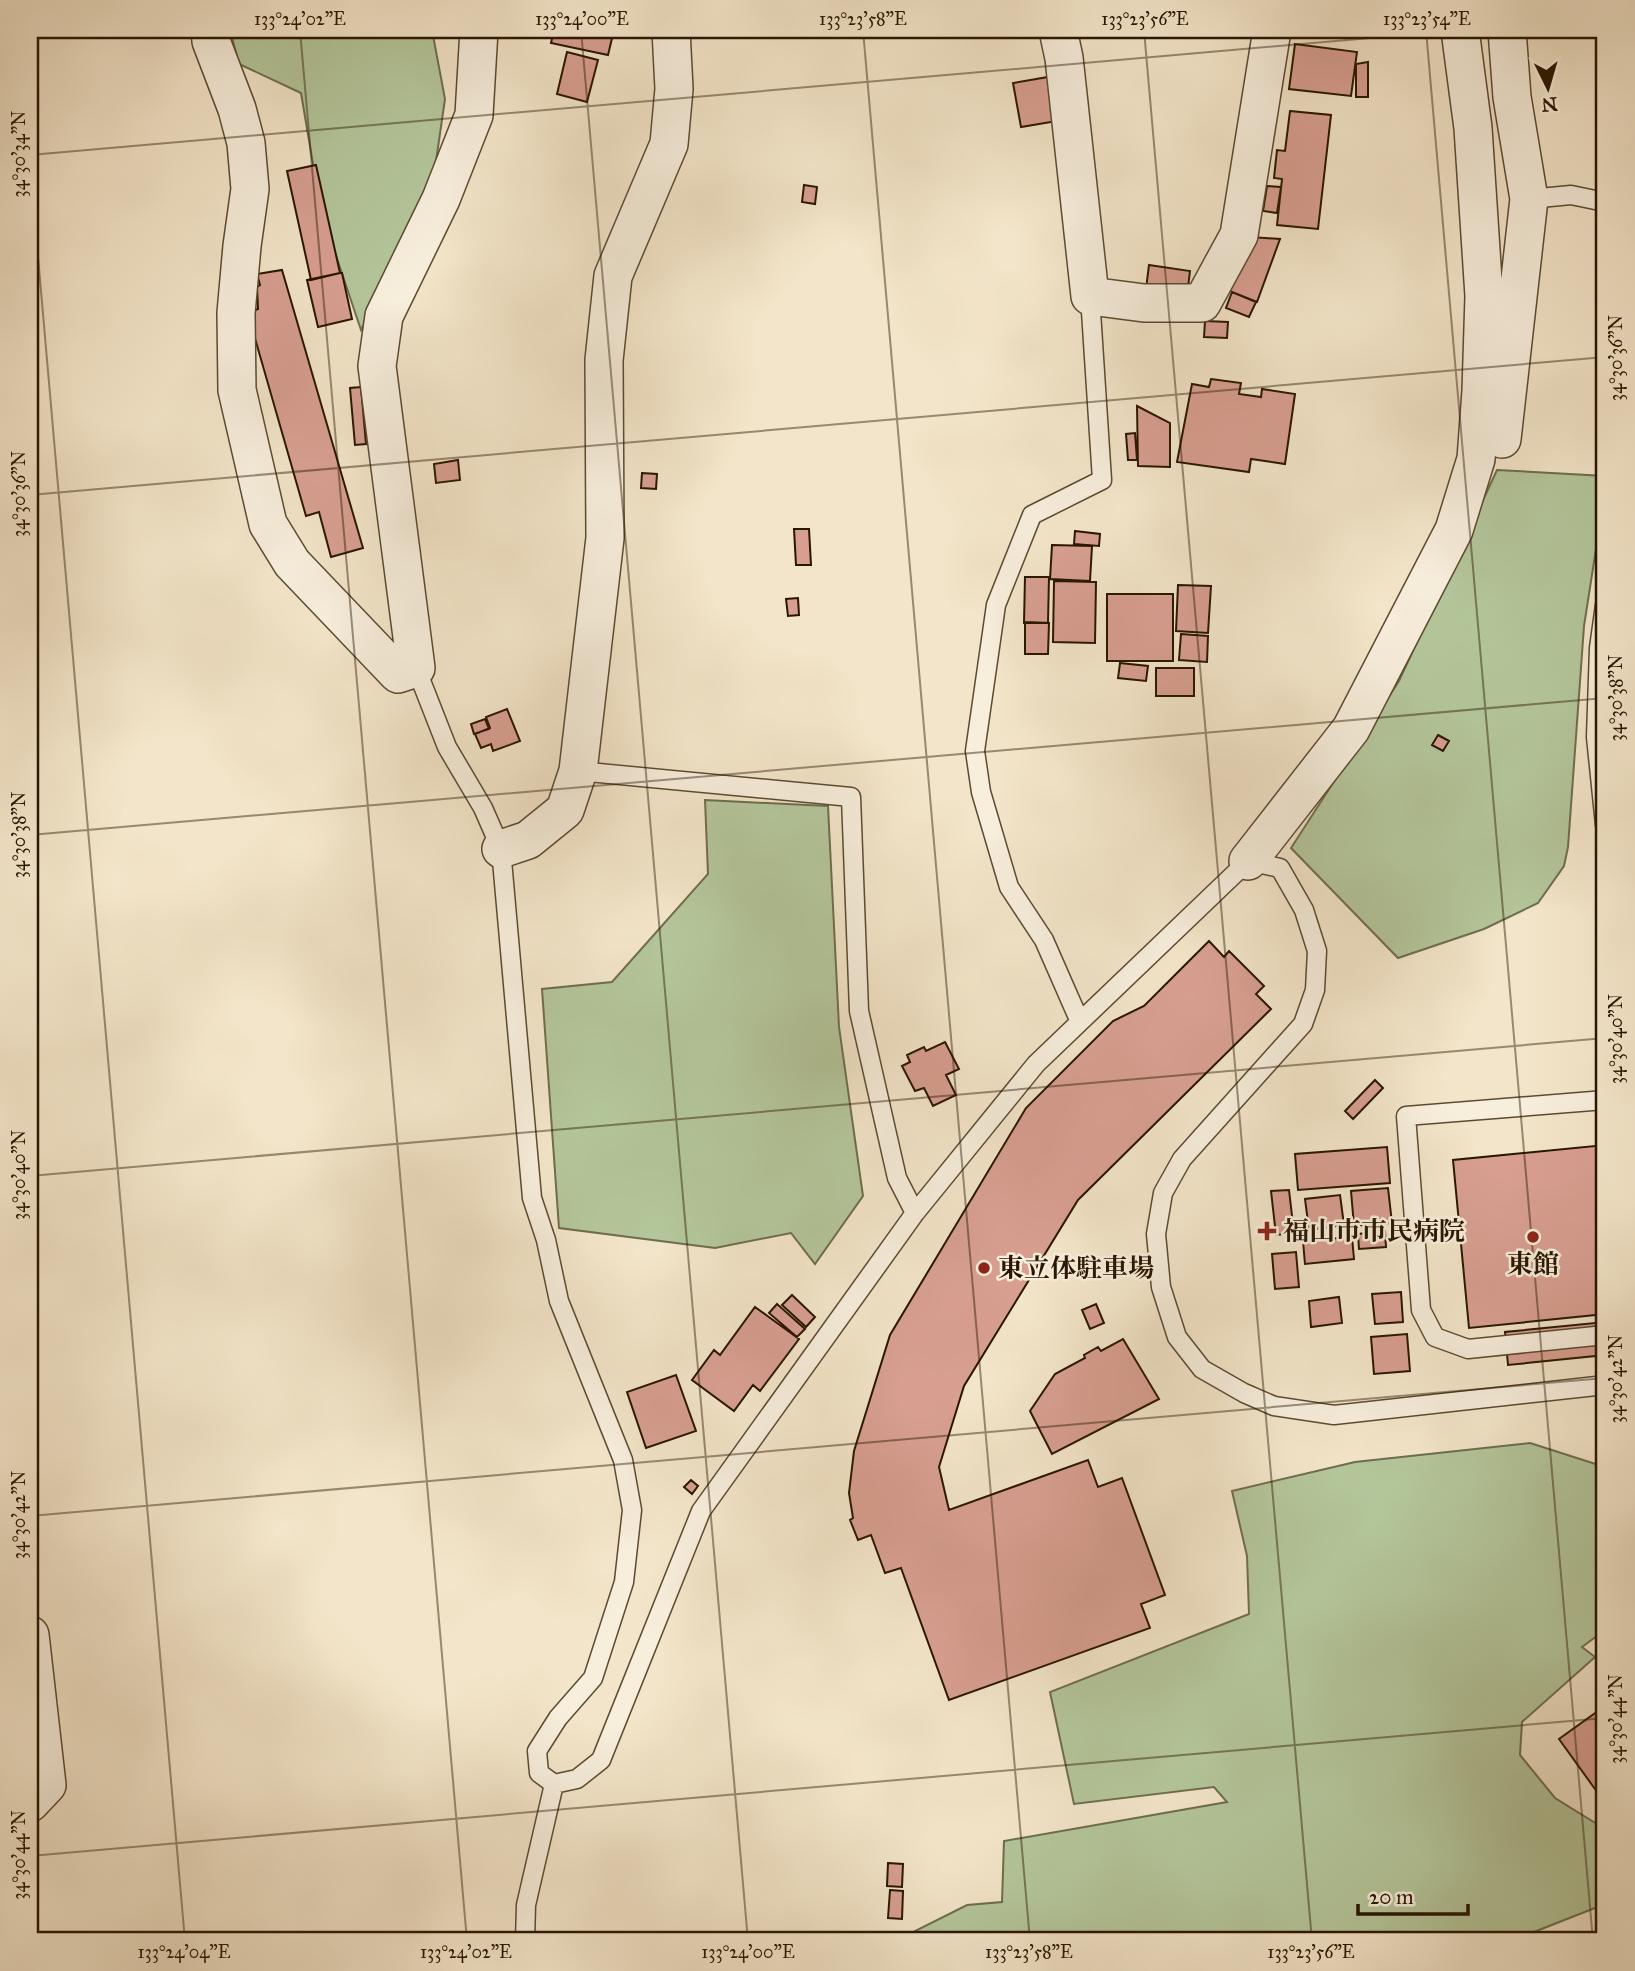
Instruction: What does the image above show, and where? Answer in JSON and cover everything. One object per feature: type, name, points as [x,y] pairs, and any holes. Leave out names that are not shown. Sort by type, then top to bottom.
[{"type":"street","points":[[210,30],[211,41],[237,108],[246,143],[250,189],[236,313],[237,390],[268,524],[292,563],[398,674],[416,668],[377,366],[384,316],[441,199],[474,115],[479,30]]},
{"type":"street","points":[[501,849],[528,840],[565,810],[578,771],[605,538],[604,360],[613,276],[669,144],[674,89],[671,30]]},
{"type":"street","points":[[1058,30],[1064,58],[1090,296],[1144,303],[1202,303],[1239,235],[1272,30]]},
{"type":"street","points":[[1248,861],[1351,729],[1454,530],[1476,459],[1482,391],[1484,296],[1473,128],[1460,30]]},
{"type":"street","points":[[1476,459],[1500,455],[1529,199],[1512,97],[1507,30]]},
{"type":"street","points":[[30,1635],[35,1736],[47,1784],[30,1803]]},
{"type":"lane","points":[[1529,199],[1571,195],[1605,202]]},
{"type":"lane","points":[[1080,1023],[1044,940],[1009,887],[981,792],[975,751],[996,605],[1032,515],[1102,480],[1090,296]]},
{"type":"lane","points":[[1605,605],[1601,737],[1605,825]]},
{"type":"lane","points":[[416,668],[447,747],[484,808],[501,849],[532,1198],[546,1240],[559,1301],[623,1460],[632,1510],[624,1582],[593,1678],[558,1718],[537,1751],[539,1773],[554,1784],[576,1779],[601,1760],[701,1511],[915,1213],[1035,1064],[1248,861],[1280,868],[1304,910],[1317,951],[1315,990],[1303,1024],[1182,1159],[1163,1193],[1156,1234],[1161,1287],[1177,1337],[1202,1369],[1244,1393],[1274,1406],[1334,1415],[1605,1385]]},
{"type":"lane","points":[[578,771],[851,797],[859,1011],[897,1178],[915,1213]]},
{"type":"lane","points":[[1605,1100],[1406,1116],[1421,1310],[1435,1337],[1468,1349],[1605,1335]]},
{"type":"lane","points":[[525,1941],[526,1905],[554,1784]]},
{"type":"green space","points":[[230,30],[432,30],[445,99],[431,196],[361,330],[321,211],[301,93],[239,64]]},
{"type":"green space","points":[[1497,470],[1605,476],[1584,626],[1568,847],[1564,866],[1538,903],[1484,929],[1398,958],[1291,848],[1399,681]]},
{"type":"green space","points":[[705,800],[828,806],[839,1027],[863,1196],[815,1264],[791,1233],[715,1248],[559,1228],[542,989],[612,982],[708,874]]},
{"type":"green space","points":[[1530,1443],[1605,1467],[1605,1630],[1582,1647],[1595,1657],[1522,1722],[1520,1755],[1555,1798],[1605,1829],[1605,1904],[1534,1932],[1522,1941],[901,1941],[901,1938],[967,1905],[1002,1902],[1004,1841],[1227,1802],[1214,1787],[1074,1804],[1050,1692],[1249,1614],[1247,1556],[1232,1491],[1355,1462]]},
{"type":"building","points":[[554,30],[614,30],[608,55],[551,43]]},
{"type":"building","points":[[1295,44],[1357,52],[1351,96],[1289,89]]},
{"type":"building","points":[[567,52],[598,60],[587,102],[557,94]]},
{"type":"building","points":[[1368,62],[1368,97],[1356,97],[1356,64]]},
{"type":"building","points":[[1048,77],[1057,121],[1021,127],[1013,83]]},
{"type":"building","points":[[1290,111],[1331,115],[1318,229],[1277,225],[1282,179],[1274,178],[1277,150],[1285,151]]},
{"type":"building","points":[[316,165],[340,273],[311,280],[287,171]]},
{"type":"building","points":[[804,185],[817,187],[815,204],[802,202]]},
{"type":"building","points":[[1267,186],[1281,187],[1277,213],[1263,211]]},
{"type":"building","points":[[1250,237],[1280,239],[1257,302],[1227,290]]},
{"type":"building","points":[[1149,265],[1190,271],[1187,295],[1146,289]]},
{"type":"building","points":[[282,270],[363,548],[331,557],[319,512],[306,516],[254,335],[252,311],[258,309],[257,287],[260,285],[257,274]]},
{"type":"building","points":[[342,273],[352,319],[318,327],[307,280]]},
{"type":"building","points":[[1232,292],[1256,302],[1249,317],[1226,308]]},
{"type":"building","points":[[1205,321],[1228,322],[1227,338],[1204,337]]},
{"type":"building","points":[[1211,379],[1241,383],[1239,394],[1261,397],[1262,389],[1295,394],[1285,464],[1251,459],[1249,472],[1177,462],[1192,384],[1209,387]]},
{"type":"building","points":[[361,387],[366,444],[355,445],[350,388]]},
{"type":"building","points":[[1137,406],[1170,423],[1170,467],[1138,466]]},
{"type":"building","points":[[1135,433],[1137,460],[1128,460],[1126,434]]},
{"type":"building","points":[[458,460],[460,480],[436,483],[434,464]]},
{"type":"building","points":[[642,473],[657,474],[656,489],[641,488]]},
{"type":"building","points":[[794,529],[809,529],[811,565],[796,565]]},
{"type":"building","points":[[1075,531],[1100,534],[1099,546],[1074,544]]},
{"type":"building","points":[[1052,545],[1092,546],[1090,581],[1050,579]]},
{"type":"building","points":[[1025,577],[1049,577],[1048,623],[1024,623]]},
{"type":"building","points":[[1054,581],[1096,582],[1095,643],[1053,642]]},
{"type":"building","points":[[1178,585],[1211,586],[1208,633],[1176,631]]},
{"type":"building","points":[[1107,594],[1173,594],[1173,661],[1107,661]]},
{"type":"building","points":[[798,598],[799,615],[788,616],[786,599]]},
{"type":"building","points":[[1025,622],[1049,623],[1048,654],[1025,654]]},
{"type":"building","points":[[1181,634],[1208,636],[1207,662],[1179,660]]},
{"type":"building","points":[[1120,663],[1148,666],[1146,681],[1118,678]]},
{"type":"building","points":[[1156,668],[1194,668],[1194,696],[1156,696]]},
{"type":"building","points":[[507,709],[520,741],[493,751],[491,744],[481,748],[475,734],[490,728],[486,717]]},
{"type":"building","points":[[485,719],[489,729],[474,734],[471,724]]},
{"type":"building","points":[[1438,735],[1449,741],[1443,751],[1432,745]]},
{"type":"building","name":"東立体駐車場","points":[[1209,941],[1224,957],[1229,951],[1264,986],[1256,994],[1271,1009],[1078,1200],[964,1386],[939,1467],[949,1510],[1088,1460],[1098,1487],[1122,1478],[1165,1595],[1141,1604],[1150,1628],[949,1700],[901,1568],[885,1573],[871,1535],[858,1540],[850,1520],[853,1518],[849,1493],[854,1451],[890,1335],[1026,1108],[1113,1021],[1144,1006]]},
{"type":"building","points":[[945,1042],[959,1069],[946,1075],[956,1095],[933,1106],[924,1088],[915,1091],[902,1066],[910,1062],[907,1055],[924,1047],[926,1051]]},
{"type":"building","points":[[1375,1080],[1383,1088],[1353,1119],[1345,1111]]},
{"type":"building","name":"東館","points":[[1605,1145],[1605,1314],[1469,1328],[1453,1160]]},
{"type":"building","points":[[1387,1147],[1390,1183],[1298,1190],[1295,1154]]},
{"type":"building","points":[[1388,1188],[1392,1223],[1354,1226],[1351,1191]]},
{"type":"building","points":[[1289,1190],[1294,1233],[1276,1235],[1271,1191]]},
{"type":"building","points":[[1340,1195],[1344,1225],[1309,1230],[1305,1199]]},
{"type":"building","points":[[1385,1231],[1386,1247],[1359,1249],[1358,1234]]},
{"type":"building","points":[[1352,1237],[1354,1259],[1305,1264],[1303,1241]]},
{"type":"building","points":[[1296,1252],[1299,1287],[1275,1289],[1272,1254]]},
{"type":"building","points":[[1401,1292],[1403,1322],[1375,1324],[1372,1294]]},
{"type":"building","points":[[792,1295],[815,1317],[806,1327],[782,1305]]},
{"type":"building","points":[[1339,1297],[1342,1323],[1311,1327],[1309,1301]]},
{"type":"building","points":[[777,1304],[805,1329],[797,1337],[769,1313]]},
{"type":"building","points":[[1096,1304],[1104,1323],[1090,1329],[1082,1310]]},
{"type":"building","points":[[755,1307],[799,1339],[760,1391],[753,1385],[734,1411],[692,1380],[714,1350],[720,1355]]},
{"type":"building","points":[[1605,1322],[1605,1355],[1508,1365],[1505,1332]]},
{"type":"building","points":[[1407,1334],[1410,1371],[1374,1374],[1371,1337]]},
{"type":"building","points":[[1123,1339],[1159,1399],[1052,1454],[1030,1411],[1055,1374],[1085,1358],[1084,1355],[1098,1347],[1101,1351]]},
{"type":"building","points":[[676,1375],[696,1431],[646,1448],[627,1392]]},
{"type":"building","points":[[691,1480],[698,1486],[692,1494],[684,1487]]},
{"type":"building","points":[[1605,1706],[1605,1803],[1559,1739]]},
{"type":"building","points":[[888,1863],[903,1864],[902,1887],[887,1886]]},
{"type":"building","points":[[890,1890],[903,1891],[902,1919],[888,1918]]},
{"type":"place","name":"福山市市民病院","points":[[1267,1231]]},
{"type":"place","name":"東館","points":[[1533,1237]]},
{"type":"place","name":"東立体駐車場","points":[[984,1268]]}]
